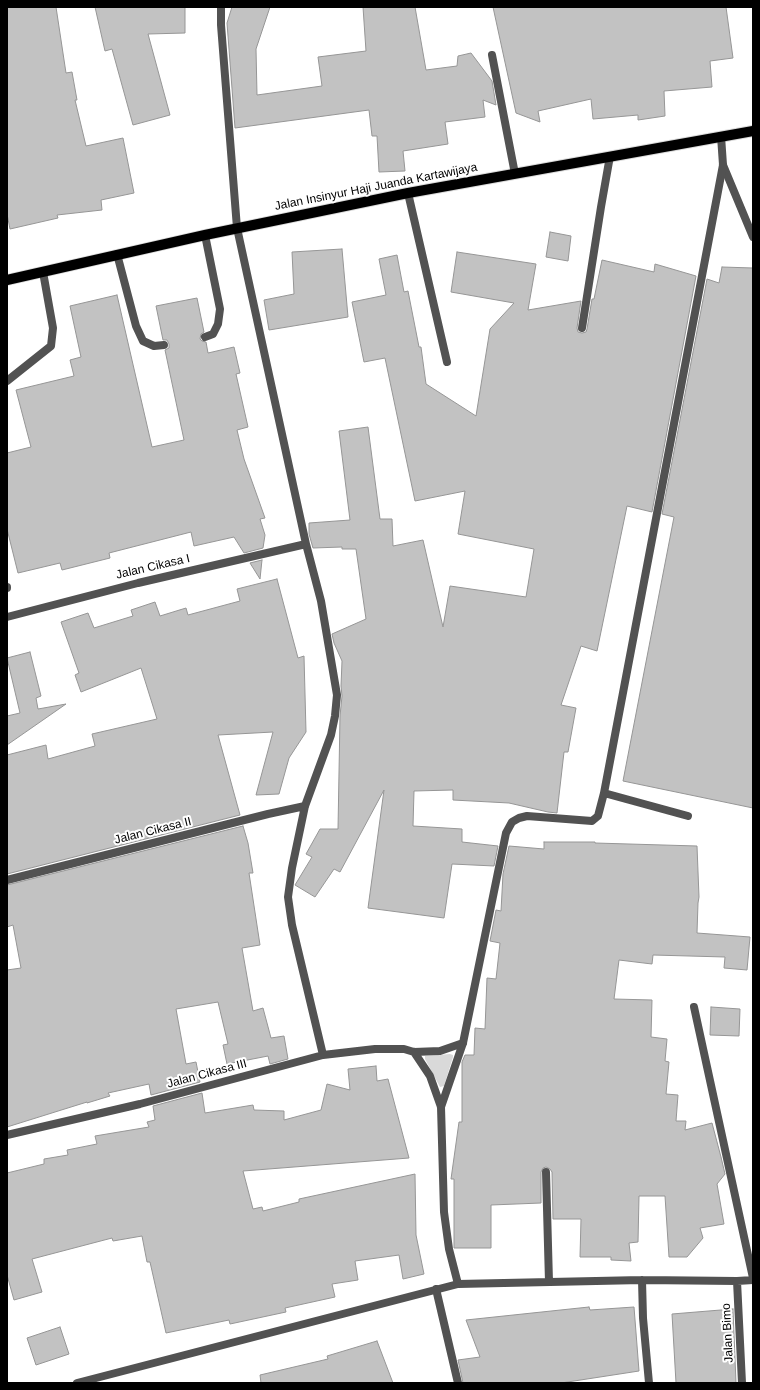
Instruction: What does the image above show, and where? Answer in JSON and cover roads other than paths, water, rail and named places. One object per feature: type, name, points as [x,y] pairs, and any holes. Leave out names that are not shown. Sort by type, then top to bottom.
[{"type":"main road","name":"Jalan Insinyur Haji Juanda Kartawijaya","points":[[7,280],[237,228],[610,156],[753,131]]},
{"type":"street","points":[[222,7],[221,25],[237,228],[306,544],[321,601],[337,695],[331,735],[305,806],[292,868],[288,897],[292,925],[323,1055]]},
{"type":"street","points":[[492,55],[515,174]]},
{"type":"street","points":[[441,1107],[463,1044],[506,832],[512,822],[527,816],[592,821],[598,816],[604,793],[723,165],[721,136]]},
{"type":"street","points":[[582,328],[610,156]]},
{"type":"street","points":[[723,165],[753,237]]},
{"type":"street","points":[[408,194],[447,362]]},
{"type":"street","points":[[205,337],[213,334],[218,324],[220,309],[206,235]]},
{"type":"street","points":[[117,254],[136,326],[144,341],[154,346],[164,345]]},
{"type":"street","points":[[7,381],[51,346],[53,328],[43,272]]},
{"type":"street","name":"Jalan Cikasa I","points":[[7,617],[138,583],[306,544]]},
{"type":"street","points":[[604,793],[688,816]]},
{"type":"street","name":"Jalan Cikasa II","points":[[7,880],[305,806]]},
{"type":"street","points":[[77,1383],[458,1284],[642,1280],[737,1281],[753,1279],[694,1007]]},
{"type":"street","name":"Jalan Cikasa III","points":[[7,1135],[140,1104],[323,1055],[375,1049],[404,1049],[414,1052],[440,1051],[463,1044]]},
{"type":"street","points":[[414,1052],[430,1076],[441,1107],[444,1212],[449,1249],[458,1284]]},
{"type":"street","points":[[546,1172],[549,1282]]},
{"type":"street","points":[[642,1280],[643,1318],[649,1383]]},
{"type":"street","name":"Jalan Bimo","points":[[737,1281],[742,1383]]},
{"type":"street","points":[[436,1289],[458,1383]]}]
